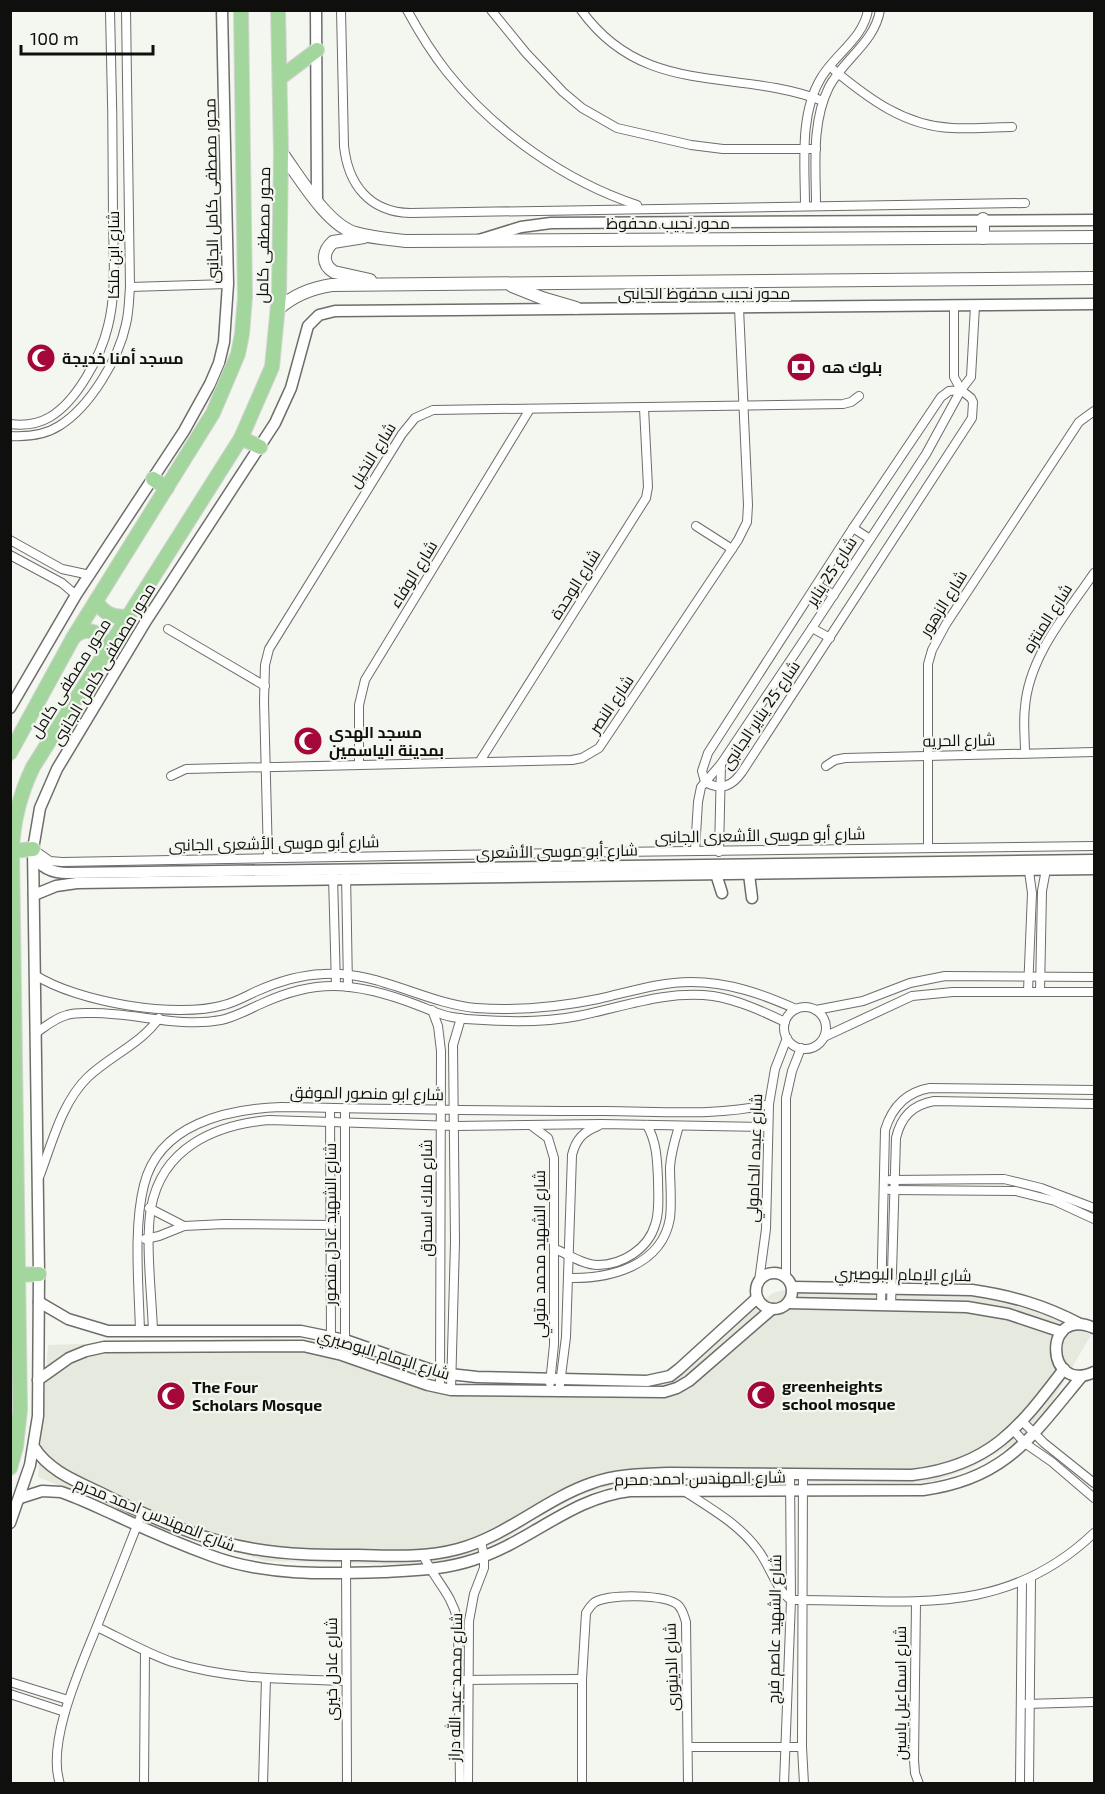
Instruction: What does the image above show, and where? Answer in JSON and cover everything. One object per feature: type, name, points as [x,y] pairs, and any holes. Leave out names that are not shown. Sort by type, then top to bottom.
[{"type":"main road","name":"محور مصطفى كامل","points":[[10,753],[73,638],[213,413],[232,372],[242,334],[245,297],[241,10]]},
{"type":"main road","name":"محور مصطفى كامل","points":[[10,1468],[20,1410],[12,851],[15,816],[19,799],[33,767],[241,438],[272,367],[278,309],[280,78],[278,10]]},
{"type":"main road","points":[[280,78],[317,50]]},
{"type":"main road","name":"محور نجيب محفوظ","points":[[280,152],[317,201],[341,226],[354,233],[406,241],[1095,237]]},
{"type":"main road","points":[[983,219],[983,238]]},
{"type":"main road","points":[[369,236],[333,242],[325,253],[327,265],[334,272],[389,285]]},
{"type":"main road","points":[[278,309],[296,296],[322,286],[1095,278]]},
{"type":"main road","points":[[508,284],[542,298],[576,308]]},
{"type":"main road","points":[[241,438],[260,447]]},
{"type":"main road","points":[[153,479],[167,488]]},
{"type":"main road","points":[[96,601],[109,615],[129,616]]},
{"type":"main road","points":[[73,638],[83,631],[95,632],[103,637],[106,651]]},
{"type":"main road","points":[[12,851],[33,849]]},
{"type":"main road","points":[[17,1275],[39,1274]]},
{"type":"street","name":"شارع ابن ملكا","points":[[10,424],[35,423],[51,417],[66,403],[93,367],[109,326],[114,269],[110,10]]},
{"type":"street","name":"شارع ابن ملكا","points":[[10,436],[41,434],[58,427],[75,413],[91,395],[107,371],[126,323],[130,287],[126,10]]},
{"type":"street","name":"محور مصطفى كامل الجانبى","points":[[10,708],[76,595],[199,406],[219,363],[224,342],[228,284],[222,10]]},
{"type":"street","points":[[316,10],[317,201]]},
{"type":"street","points":[[341,10],[344,146],[347,168],[359,189],[379,206],[394,212],[1024,204]]},
{"type":"street","points":[[407,10],[446,71],[495,122],[571,175],[619,199],[644,208]]},
{"type":"street","points":[[491,10],[526,53],[563,92],[582,108],[617,128],[691,145],[723,149],[816,149]]},
{"type":"street","points":[[581,10],[590,23],[616,48],[650,66],[687,76],[768,86],[823,101]]},
{"type":"street","points":[[805,206],[805,149],[811,97],[829,66],[861,31],[868,10]]},
{"type":"street","points":[[816,206],[816,149],[823,101],[837,73],[869,37],[880,10]]},
{"type":"street","points":[[829,66],[872,101],[924,124],[951,128],[1012,127]]},
{"type":"street","points":[[476,241],[521,226],[550,223],[1095,220]]},
{"type":"street","points":[[130,287],[228,284]]},
{"type":"street","name":"محور نجيب محفوظ الجانبى","points":[[315,318],[335,311],[1095,304]]},
{"type":"street","points":[[954,306],[954,377],[961,390]]},
{"type":"street","name":"شارع 25 يناير","points":[[695,851],[698,802],[705,782],[721,764],[834,595],[926,454],[961,390],[968,382],[972,372],[975,306]]},
{"type":"street","name":"شارع النصر","points":[[171,776],[186,769],[572,760],[591,754],[599,748],[732,549],[747,522],[749,514],[739,308]]},
{"type":"street","name":"محور مصطفى كامل الجانبى","points":[[10,1523],[20,1498],[34,1448],[38,1416],[39,1274],[33,849],[40,808],[57,769],[146,621],[274,423],[291,387],[306,331],[315,318]]},
{"type":"street","name":"شارع 25 يناير الجانبى","points":[[961,390],[973,402],[972,418],[830,638],[737,779],[720,788],[705,782],[702,771],[708,753],[853,528],[941,397],[950,391],[961,390]]},
{"type":"street","name":"شارع النخيل","points":[[268,858],[266,658],[274,639],[408,425],[424,413],[433,410],[843,404],[859,396]]},
{"type":"street","name":"شارع الوحدة","points":[[480,761],[646,498],[648,487],[644,408]]},
{"type":"street","name":"شارع الوفاء","points":[[359,765],[359,705],[365,680],[530,409]]},
{"type":"street","name":"شارع الزهور","points":[[928,848],[928,664],[932,650],[946,624],[1079,422],[1095,411]]},
{"type":"street","points":[[696,526],[732,549]]},
{"type":"street","points":[[853,528],[870,539]]},
{"type":"street","points":[[10,540],[62,569],[75,574],[90,575]]},
{"type":"street","points":[[10,555],[62,583],[76,595]]},
{"type":"street","name":"شارع المنتزه","points":[[1025,753],[1025,707],[1036,663],[1095,573]]},
{"type":"street","points":[[817,585],[834,595]]},
{"type":"street","points":[[812,628],[830,638]]},
{"type":"street","points":[[168,629],[265,686]]},
{"type":"street","name":"شارع الحريه","points":[[826,766],[835,760],[845,759],[1095,752]]},
{"type":"street","points":[[719,852],[721,764]]},
{"type":"street","name":"شارع أبو موسى الأشعرى الجانبى","points":[[33,849],[46,859],[62,862],[1095,846]]},
{"type":"street","name":"شارع أبو موسى الأشعرى","points":[[33,849],[35,858],[40,864],[61,873],[346,874],[1028,865],[1095,869]]},
{"type":"street","name":"شارع أبو موسى الأشعرى","points":[[1047,865],[1095,860]]},
{"type":"street","points":[[1028,865],[1032,893],[1028,992]]},
{"type":"street","points":[[1040,992],[1042,891],[1047,865]]},
{"type":"street","name":"شارع أبو موسى الأشعرى","points":[[346,874],[479,881],[586,881],[716,874],[800,878],[832,868]]},
{"type":"street","points":[[333,874],[336,986]]},
{"type":"street","name":"شارع أبو موسى الأشعرى","points":[[34,895],[56,886],[77,883],[333,874]]},
{"type":"street","points":[[346,874],[348,987]]},
{"type":"street","points":[[716,874],[722,893]]},
{"type":"street","points":[[749,874],[752,898]]},
{"type":"street","points":[[35,975],[53,986],[81,995],[134,1006],[185,1011],[223,1005],[299,977],[336,973],[405,988],[443,1001],[477,1008],[552,1006],[600,999],[647,987],[693,982],[739,987],[796,1009]]},
{"type":"street","points":[[1095,977],[945,976],[928,978],[863,1001],[816,1010],[806,1007],[796,1009],[791,1012],[785,1022],[784,1030],[790,1043],[801,1048],[812,1048],[824,1037],[912,996],[953,992],[1095,992]]},
{"type":"street","points":[[36,1034],[57,1019],[69,1014],[115,1014],[158,1020],[203,1022],[221,1020],[278,996],[295,991],[336,986],[385,994],[461,1018],[511,1021],[551,1019],[577,1016],[664,997],[694,995],[712,996],[744,1004],[785,1022]]},
{"type":"street","points":[[38,1179],[55,1133],[77,1091],[87,1078],[147,1032],[158,1020],[163,1010]]},
{"type":"street","name":"شارع ملاك اسحاق","points":[[432,1010],[441,1036],[440,1373],[445,1389]]},
{"type":"street","points":[[816,1010],[825,1022],[824,1037]]},
{"type":"street","name":"شارع ملاك اسحاق","points":[[445,1389],[452,1375],[455,1125],[453,1045],[461,1018]]},
{"type":"street","name":"شارع عبده الحامولي","points":[[759,1281],[766,1229],[769,1104],[775,1069],[787,1038]]},
{"type":"street","name":"شارع عبده الحامولي","points":[[789,1282],[786,1098],[792,1071],[801,1048]]},
{"type":"street","points":[[887,1288],[885,1130],[889,1117],[901,1102],[917,1091],[930,1088],[1095,1090]]},
{"type":"street","points":[[972,1088],[973,1102]]},
{"type":"street","points":[[917,1091],[921,1104]]},
{"type":"street","points":[[886,1305],[897,1132],[911,1109],[934,1101],[1095,1104]]},
{"type":"street","name":"شارع ابو منصور الموفق","points":[[140,1332],[139,1239],[140,1205],[144,1184],[154,1161],[174,1138],[200,1122],[244,1109],[281,1107],[664,1112],[734,1110],[769,1104]]},
{"type":"street","name":"شارع الشهيد عادل منصور","points":[[330,1108],[331,1336]]},
{"type":"street","name":"شارع الشهيد عادل منصور","points":[[345,1108],[345,1340]]},
{"type":"street","points":[[557,1112],[557,1125]]},
{"type":"street","points":[[664,1112],[664,1125]]},
{"type":"street","name":"شارع ابو منصور الموفق","points":[[153,1332],[150,1238],[151,1209],[157,1188],[172,1162],[182,1151],[204,1137],[231,1126],[270,1120],[441,1125],[601,1124],[767,1127]]},
{"type":"street","name":"شارع الشهيد محمد متولي","points":[[556,1378],[566,1337],[572,1155],[583,1134],[601,1124]]},
{"type":"street","points":[[555,1249],[597,1265],[614,1263],[631,1256],[650,1238],[658,1213],[657,1156],[656,1145],[647,1125]]},
{"type":"street","name":"شارع الشهيد محمد متولي","points":[[532,1126],[548,1138],[553,1152],[556,1378]]},
{"type":"street","points":[[568,1278],[605,1276],[624,1271],[653,1253],[662,1239],[670,1218],[672,1149],[679,1126]]},
{"type":"street","points":[[884,1180],[991,1179],[1059,1194],[1095,1208]]},
{"type":"street","points":[[884,1190],[1017,1186],[1095,1220]]},
{"type":"street","points":[[140,1205],[184,1226]]},
{"type":"street","points":[[139,1239],[150,1238],[184,1226],[330,1225]]},
{"type":"street","points":[[771,1274],[789,1282],[792,1295],[788,1303],[781,1308],[765,1307],[757,1298],[756,1290],[759,1281],[771,1274]]},
{"type":"street","name":"شارع الإمام البوصيري","points":[[789,1282],[887,1288],[949,1288],[1000,1294],[1037,1304],[1094,1328]]},
{"type":"street","name":"شارع الإمام البوصيري","points":[[39,1302],[56,1313],[82,1324],[122,1332],[285,1331],[331,1336],[452,1375],[647,1381],[670,1376],[757,1298]]},
{"type":"street","name":"شارع الإمام البوصيري","points":[[788,1303],[947,1306],[988,1310],[1028,1320],[1062,1332]]},
{"type":"street","name":"شارع الإمام البوصيري","points":[[38,1380],[60,1363],[77,1354],[95,1349],[123,1346],[303,1346],[342,1355],[445,1389],[664,1392],[689,1381],[772,1309]]},
{"type":"street","points":[[1080,1324],[1062,1332],[1058,1338],[1056,1358],[1064,1369],[1075,1375],[1082,1376],[1095,1372]]},
{"type":"street","points":[[122,1332],[123,1346]]},
{"type":"street","name":"شارع المهندس احمد محرم","points":[[34,1448],[56,1470],[142,1513],[220,1541],[255,1550],[312,1555],[423,1555],[447,1552],[481,1541],[574,1491],[611,1477],[669,1473],[912,1475],[957,1466],[998,1444],[1014,1431],[1064,1369]]},
{"type":"street","name":"شارع المهندس احمد محرم","points":[[20,1498],[42,1491],[61,1492],[204,1553],[245,1566],[295,1572],[345,1573],[429,1569],[452,1566],[484,1556],[597,1497],[630,1491],[923,1490],[960,1483],[987,1472],[1026,1444],[1082,1376]]},
{"type":"street","points":[[554,1392],[556,1378]]},
{"type":"street","points":[[1022,1421],[1034,1434],[1095,1483]]},
{"type":"street","points":[[1014,1431],[1026,1444],[1052,1462],[1095,1498]]},
{"type":"street","name":"شارع الشهيد عاصم فرج","points":[[784,1784],[791,1600],[790,1474]]},
{"type":"street","name":"شارع الشهيد عاصم فرج","points":[[803,1474],[802,1747],[804,1784]]},
{"type":"street","points":[[684,1491],[722,1516],[748,1539],[765,1559],[784,1595],[791,1600]]},
{"type":"street","points":[[60,1784],[56,1760],[68,1700],[142,1513]]},
{"type":"street","name":"شارع اسماعيل ياسين","points":[[791,1600],[916,1602],[970,1596],[1027,1580],[1069,1555],[1095,1533]]},
{"type":"street","points":[[481,1541],[484,1556]]},
{"type":"street","name":"شارع عادل خيرى","points":[[346,1555],[347,1784]]},
{"type":"street","name":"شارع محمد عبد الله دراز","points":[[423,1555],[429,1569],[451,1597],[458,1621],[464,1680]]},
{"type":"street","name":"شارع محمد عبد الله دراز","points":[[464,1780],[464,1680],[469,1621],[484,1556]]},
{"type":"street","points":[[1020,1784],[1021,1638],[1027,1580]]},
{"type":"street","points":[[1027,1580],[1031,1638],[1029,1784]]},
{"type":"street","name":"شارع الدينورى","points":[[582,1784],[582,1679],[585,1619],[590,1607],[600,1600],[630,1597],[660,1598],[677,1605],[686,1622],[688,1784]]},
{"type":"street","name":"شارع اسماعيل ياسين","points":[[916,1602],[914,1760],[919,1784]]},
{"type":"street","points":[[458,1621],[469,1621]]},
{"type":"street","points":[[97,1627],[144,1651],[199,1670],[266,1678],[346,1681]]},
{"type":"street","points":[[1021,1638],[1031,1638]]},
{"type":"street","points":[[144,1651],[144,1784]]},
{"type":"street","points":[[263,1784],[266,1678]]},
{"type":"street","points":[[464,1680],[582,1679]]},
{"type":"street","points":[[10,1682],[68,1700]]},
{"type":"street","points":[[10,1694],[65,1712]]},
{"type":"street","points":[[1020,1704],[1095,1702]]},
{"type":"street","points":[[688,1747],[802,1747]]},
{"type":"shaded area","points":[[784,1290],[988,1297],[1061,1320],[1091,1335],[1050,1405],[1015,1443],[970,1468],[935,1481],[904,1483],[664,1481],[621,1483],[580,1495],[541,1515],[508,1537],[461,1558],[410,1565],[265,1561],[172,1531],[38,1477],[48,1345],[270,1338],[324,1342],[424,1378],[443,1382],[488,1385],[644,1386],[662,1383],[773,1293]]},
{"type":"place","name":"مسجد أمنا خديجة","points":[[41,358]]},
{"type":"place","name":"بلوك هه","points":[[801,367]]},
{"type":"place","name":"مسجد الهدى بمدينة الياسمين","points":[[308,741]]},
{"type":"place","name":"greenheights school mosque","points":[[761,1395]]},
{"type":"place","name":"The Four Scholars Mosque","points":[[171,1396]]}]
